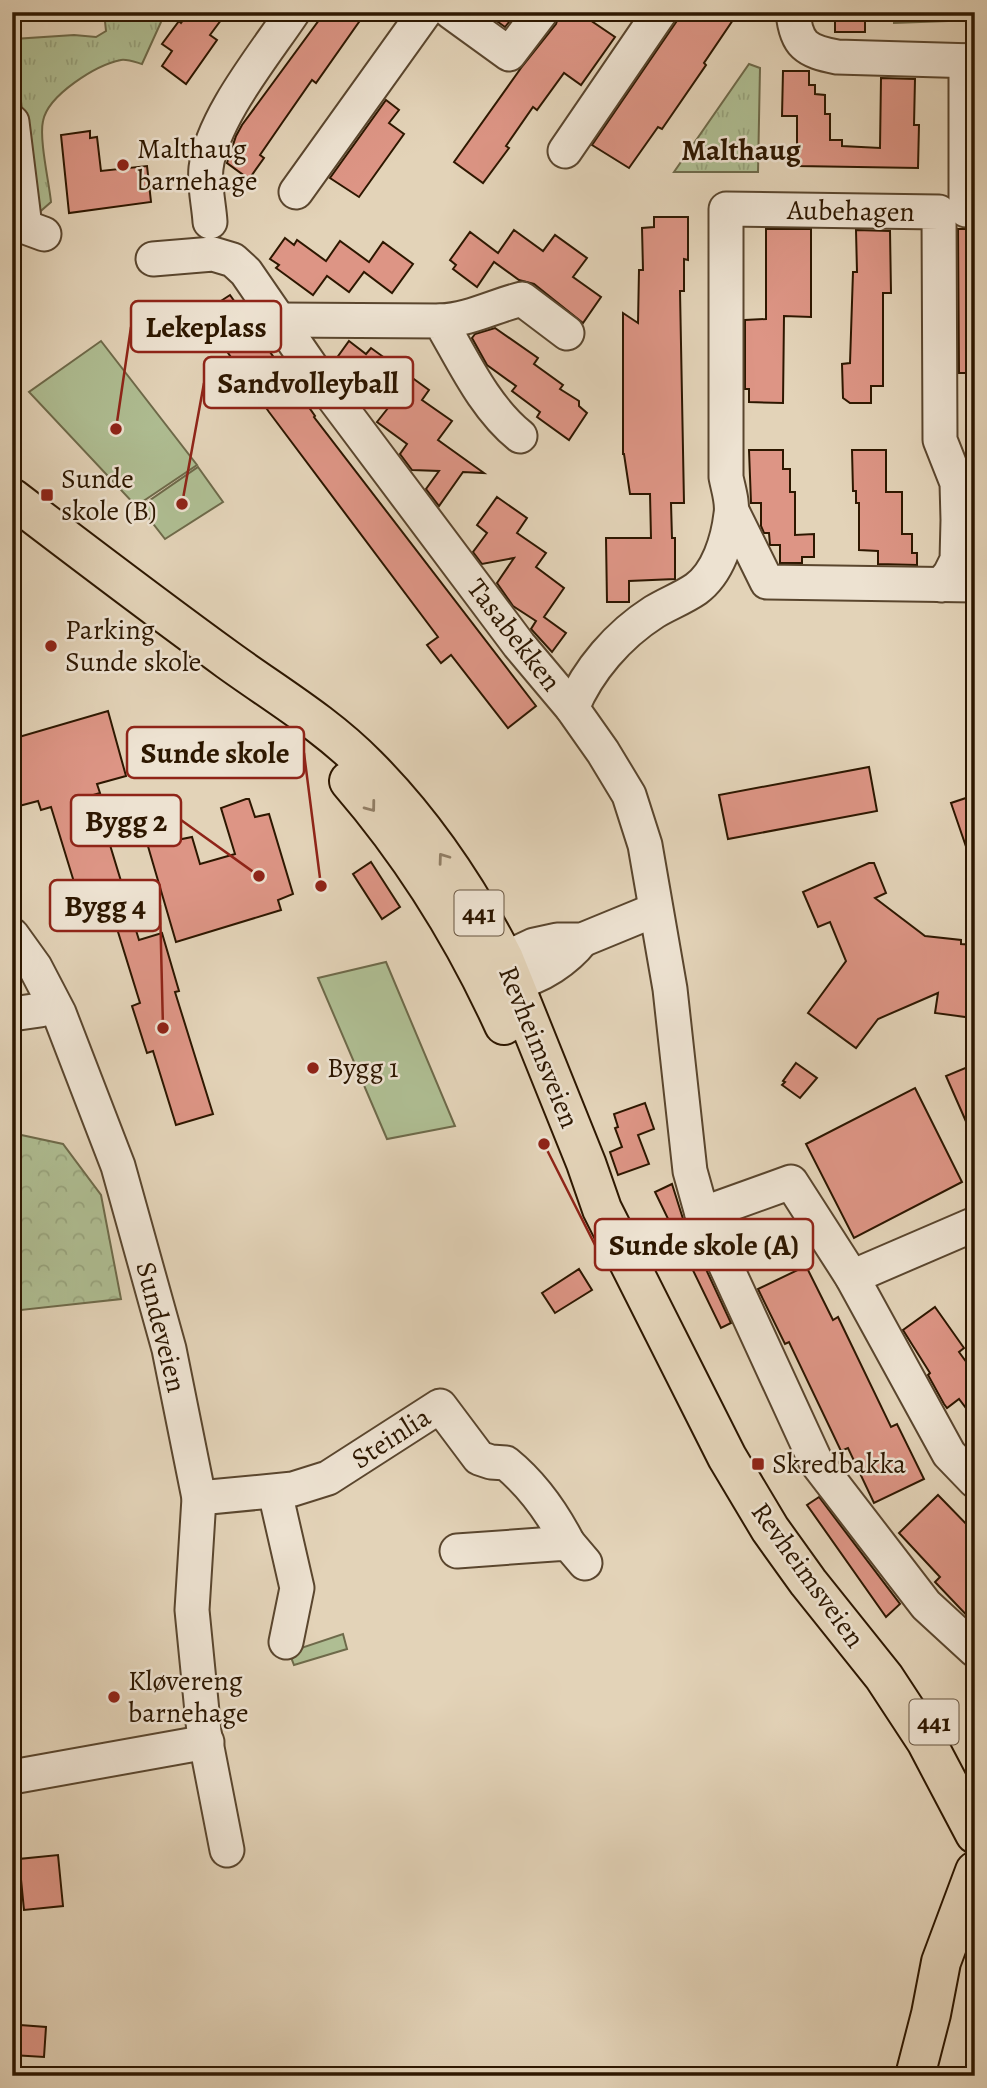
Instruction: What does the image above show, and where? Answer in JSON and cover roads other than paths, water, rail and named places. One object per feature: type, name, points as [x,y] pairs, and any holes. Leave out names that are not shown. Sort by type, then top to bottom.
[{"type":"main road","name":"Revheimsveien","points":[[12,498],[340,741],[399,801],[462,886],[586,1163],[602,1209],[706,1418],[770,1529],[808,1582],[884,1676],[926,1741],[975,1834]]},
{"type":"main road","name":"Revheimsveien","points":[[884,1676],[917,1704],[939,1728],[975,1777]]},
{"type":"main road","points":[[915,2076],[941,1962],[975,1871]]},
{"type":"main road","points":[[931,2014],[975,1930]]},
{"type":"street","points":[[210,222],[206,169],[214,138],[239,92],[293,12]]},
{"type":"street","points":[[296,192],[425,12]]},
{"type":"street","points":[[451,12],[509,54],[541,12]]},
{"type":"street","points":[[565,151],[660,12]]},
{"type":"street","points":[[792,13],[795,33],[802,43],[815,52],[837,57],[970,61],[966,210],[975,210]]},
{"type":"street","points":[[12,122],[25,227],[44,234]]},
{"type":"street","name":"Aubehagen","points":[[941,585],[957,560],[958,520],[957,483],[940,440],[939,212],[726,209],[726,477],[732,511],[767,582],[941,585],[975,585]]},
{"type":"street","name":"Tasabekken","points":[[153,259],[210,254],[233,260],[246,272],[321,381],[519,645],[572,708],[603,752],[629,795],[645,845],[654,910]]},
{"type":"street","points":[[279,320],[460,320],[522,299],[567,334]]},
{"type":"street","points":[[440,321],[481,389],[507,426],[520,436]]},
{"type":"street","name":"Aubehagen","points":[[572,708],[590,673],[626,634],[652,613],[697,589],[710,575],[722,553],[732,511]]},
{"type":"street","points":[[501,974],[546,970],[569,956],[583,940],[654,910],[670,989],[690,1171],[702,1213],[816,1462],[926,1605],[975,1650]]},
{"type":"street","name":"Sundeveien","points":[[12,935],[35,967],[53,1003],[118,1166],[169,1349],[199,1498],[192,1610],[206,1742],[227,1850]]},
{"type":"street","points":[[12,1014],[40,1010],[53,1003]]},
{"type":"street","points":[[702,1213],[791,1182],[852,1277],[949,1454],[975,1482]]},
{"type":"street","points":[[852,1277],[975,1224]]},
{"type":"street","name":"Steinlia","points":[[199,1498],[275,1492],[328,1478],[440,1406],[479,1458],[491,1462],[506,1462],[525,1479],[554,1516],[577,1553],[457,1551]]},
{"type":"street","points":[[275,1492],[297,1588],[286,1642]]},
{"type":"street","points":[[12,1777],[206,1742]]},
{"type":"place","name":"Malthaug barnehage","points":[[123,165]]},
{"type":"place","name":"Lekeplass","points":[[116,429]]},
{"type":"place","name":"Sunde skole (B)","points":[[47,495]]},
{"type":"place","name":"Sandvolleyball","points":[[182,504]]},
{"type":"place","name":"Parking Sunde skole","points":[[51,646]]},
{"type":"place","name":"Bygg 2","points":[[259,876]]},
{"type":"place","name":"Sunde skole","points":[[321,886]]},
{"type":"place","name":"Bygg 4","points":[[163,1028]]},
{"type":"place","name":"Bygg 1","points":[[313,1068]]},
{"type":"place","name":"Sunde skole (A)","points":[[544,1144]]},
{"type":"place","name":"Skredbakka","points":[[758,1464]]},
{"type":"place","name":"Kløvereng barnehage","points":[[114,1697]]},
{"type":"district","name":"Malthaug","points":[[741,150]]}]
